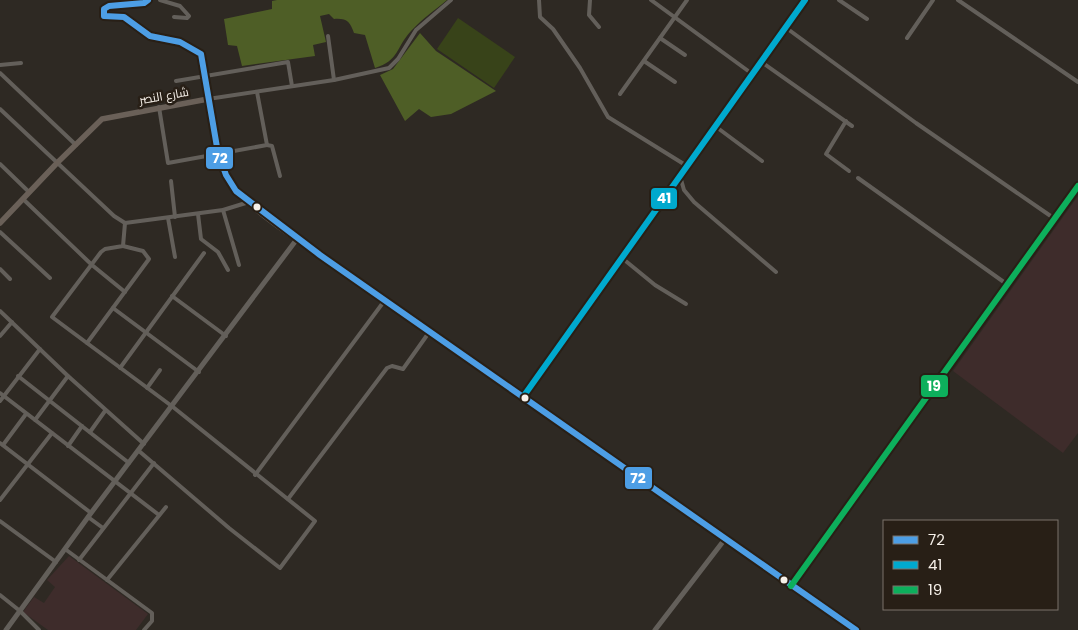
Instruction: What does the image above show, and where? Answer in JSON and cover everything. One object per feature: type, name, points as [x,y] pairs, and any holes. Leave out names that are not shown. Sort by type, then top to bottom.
[{"type":"main road","name":"شارع النصر","points":[[0,223],[102,119],[208,99],[218,153],[226,175],[236,191],[297,239],[856,630]]},
{"type":"street","points":[[148,0],[144,4],[109,6],[104,9],[103,13],[104,16],[124,17],[150,36],[180,42],[201,54],[206,76],[208,99],[334,80],[389,68],[398,59],[416,30],[451,0]]},
{"type":"street","points":[[160,0],[180,6],[189,16],[188,18],[174,17]]},
{"type":"street","points":[[539,0],[540,17],[553,29],[580,68],[608,117],[687,166]]},
{"type":"street","points":[[590,0],[589,15],[599,26]]},
{"type":"street","points":[[651,0],[751,73]]},
{"type":"street","points":[[620,94],[687,0]]},
{"type":"street","points":[[522,397],[804,0]]},
{"type":"street","points":[[839,0],[867,19]]},
{"type":"street","points":[[908,38],[934,0]]},
{"type":"street","points":[[958,0],[1078,82]]},
{"type":"street","points":[[785,27],[916,124],[1055,219]]},
{"type":"street","points":[[328,36],[334,80]]},
{"type":"street","points":[[660,38],[685,55]]},
{"type":"street","points":[[644,61],[675,82]]},
{"type":"street","points":[[760,61],[852,126]]},
{"type":"street","points":[[176,82],[288,62],[292,86]]},
{"type":"street","points":[[0,65],[20,63]]},
{"type":"street","points":[[0,72],[76,145]]},
{"type":"street","points":[[257,92],[266,145]]},
{"type":"street","points":[[159,107],[168,163],[266,145],[272,146],[275,151],[280,176]]},
{"type":"street","points":[[0,109],[114,216],[125,223],[223,210],[250,202]]},
{"type":"street","points":[[846,121],[826,154],[849,171]]},
{"type":"street","points":[[715,126],[762,161]]},
{"type":"street","points":[[0,164],[30,192]]},
{"type":"street","points":[[680,176],[684,190],[694,202],[776,272]]},
{"type":"street","points":[[858,178],[1008,285]]},
{"type":"street","points":[[170,181],[176,217]]},
{"type":"street","points":[[791,586],[1078,186]]},
{"type":"street","points":[[23,199],[92,265],[126,292]]},
{"type":"street","points":[[223,210],[239,265]]},
{"type":"street","points":[[0,213],[5,218]]},
{"type":"street","points":[[198,214],[201,239],[218,252],[228,270]]},
{"type":"street","points":[[168,218],[175,257]]},
{"type":"street","points":[[123,246],[125,223]]},
{"type":"street","points":[[0,232],[50,278]]},
{"type":"street","points":[[6,630],[89,515],[173,407],[297,239]]},
{"type":"street","points":[[87,343],[149,259],[143,251],[123,246],[105,249],[52,318],[173,407],[255,475],[315,521],[280,568],[229,528],[139,451]]},
{"type":"street","points":[[120,368],[204,253]]},
{"type":"street","points":[[622,258],[655,285],[686,304]]},
{"type":"street","points":[[0,269],[10,279]]},
{"type":"street","points":[[172,296],[226,336]]},
{"type":"street","points":[[255,475],[385,300]]},
{"type":"street","points":[[113,308],[199,372]]},
{"type":"street","points":[[0,311],[105,411],[144,444]]},
{"type":"street","points":[[0,336],[12,322]]},
{"type":"street","points":[[288,499],[387,368],[392,366],[403,368],[430,331]]},
{"type":"street","points":[[0,401],[2,394],[40,349]]},
{"type":"street","points":[[147,388],[160,370]]},
{"type":"street","points":[[18,376],[129,463]]},
{"type":"street","points":[[35,420],[68,376]]},
{"type":"street","points":[[2,394],[159,516]]},
{"type":"street","points":[[90,432],[105,411]]},
{"type":"street","points":[[26,414],[1,444],[103,528]]},
{"type":"street","points":[[68,446],[82,426]]},
{"type":"street","points":[[0,500],[52,433]]},
{"type":"street","points":[[79,560],[154,463]]},
{"type":"street","points":[[107,580],[166,507]]},
{"type":"street","points":[[0,520],[56,562]]},
{"type":"street","points":[[656,630],[725,539]]},
{"type":"street","points":[[65,548],[152,613],[152,621],[144,630]]},
{"type":"street","points":[[0,595],[39,630]]},
{"type":"shaded area","points":[[1078,196],[1078,433],[1063,453],[953,371]]},
{"type":"shaded area","points":[[69,556],[148,614],[136,630],[48,630],[23,612],[34,597],[44,603],[55,587],[47,580]]},
{"type":"green space","points":[[447,0],[411,31],[389,62],[375,68],[365,35],[354,33],[347,22],[342,19],[334,19],[329,14],[320,16],[326,42],[313,45],[315,56],[242,66],[237,46],[228,45],[224,19],[272,9],[272,1]]},
{"type":"green space","points":[[458,18],[515,57],[494,88],[437,49]]},
{"type":"green space","points":[[420,33],[436,51],[496,91],[451,114],[431,117],[419,109],[405,121],[380,75],[393,69]]},
{"type":"transit line","name":"72","points":[[148,0],[144,3],[109,6],[104,9],[104,16],[124,17],[150,36],[180,42],[201,54],[218,153],[226,175],[236,191],[320,255],[856,630]]},
{"type":"transit line","name":"41","points":[[523,397],[805,0]]},
{"type":"transit line","name":"19","points":[[791,586],[1078,186]]}]
